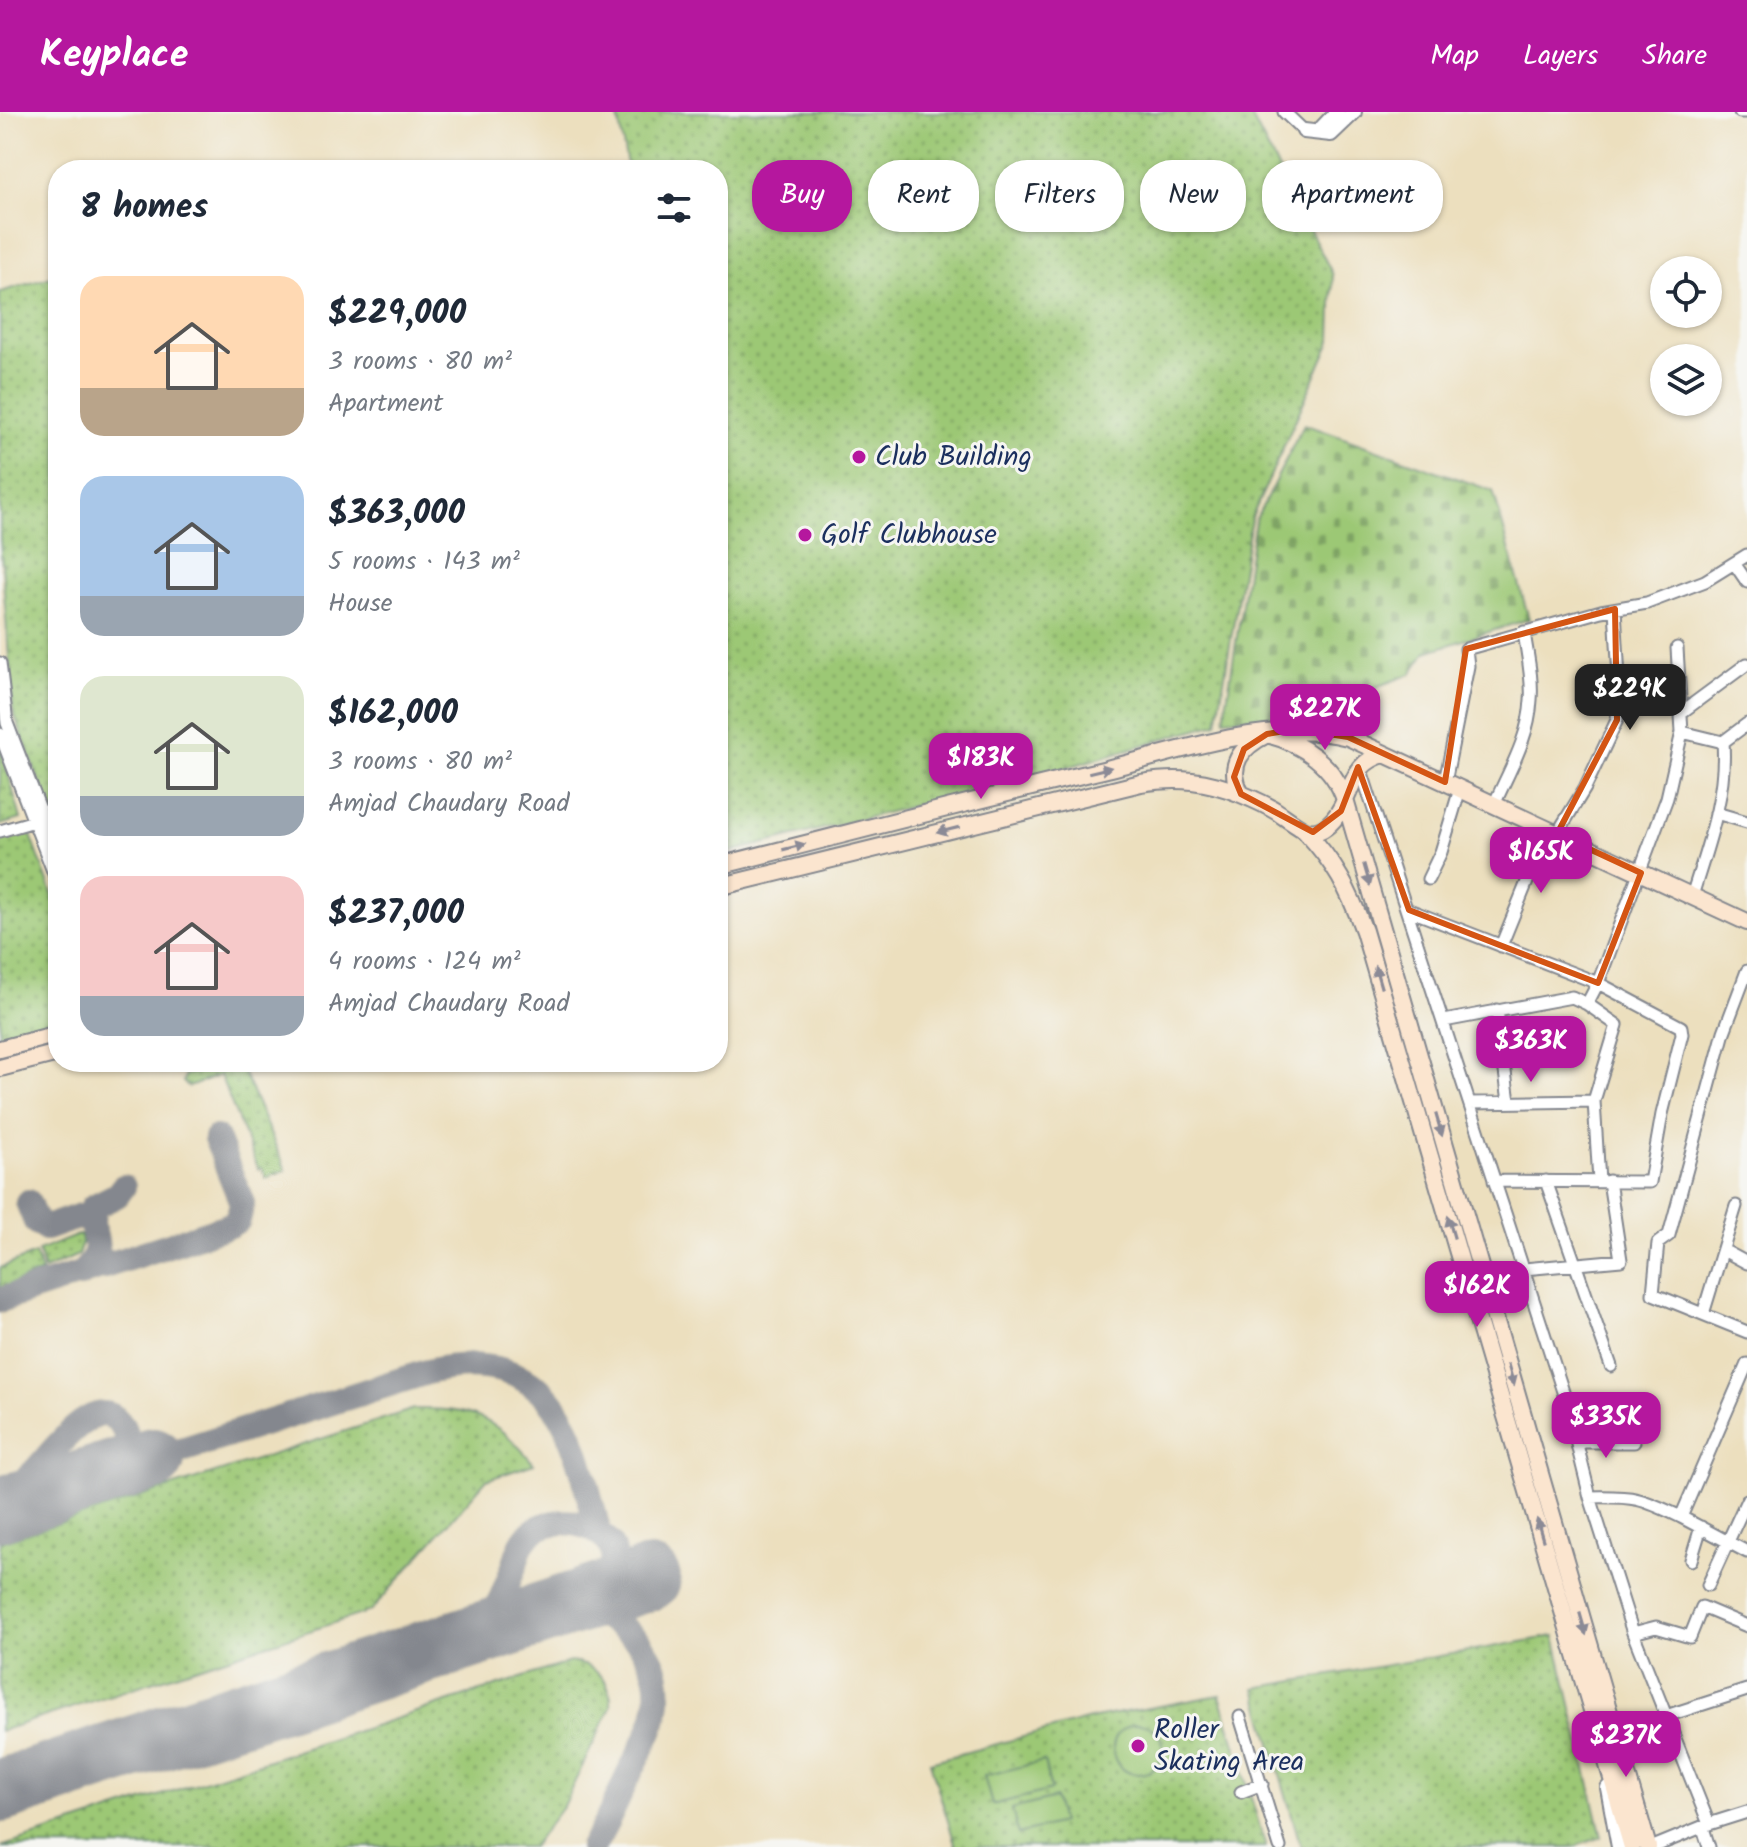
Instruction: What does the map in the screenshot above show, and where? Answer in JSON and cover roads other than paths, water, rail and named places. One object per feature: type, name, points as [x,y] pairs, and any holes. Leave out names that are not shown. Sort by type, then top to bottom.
[{"type":"main road","points":[[728,864],[1213,743],[1297,729],[1348,737],[1747,922]]},
{"type":"main road","points":[[1241,794],[1234,777],[1236,761],[1244,749],[1267,734]]},
{"type":"main road","points":[[1267,734],[1296,744],[1317,758],[1337,781],[1345,800],[1650,1847]]},
{"type":"main road","points":[[1305,831],[1313,832],[1328,826],[1341,811],[1360,766],[1384,754]]},
{"type":"main road","points":[[728,885],[1167,779],[1193,779],[1219,785],[1272,809],[1305,831],[1338,870],[1349,889],[1364,931],[1632,1847]]},
{"type":"main road","points":[[0,1049],[48,1037]]},
{"type":"main road","points":[[0,1068],[48,1056]]},
{"type":"street","points":[[1284,112],[1311,131],[1331,134],[1354,112]]},
{"type":"street","points":[[1311,131],[1337,112]]},
{"type":"street","points":[[1740,112],[1747,112]]},
{"type":"street","points":[[1428,879],[1441,852],[1452,786],[1468,666],[1466,649],[1647,603],[1705,581],[1747,555]]},
{"type":"street","points":[[1734,563],[1747,582]]},
{"type":"street","points":[[1501,946],[1553,832],[1585,788],[1617,720],[1619,678],[1615,609]]},
{"type":"street","points":[[1494,805],[1525,736],[1529,716],[1532,696],[1524,632]]},
{"type":"street","points":[[1587,1004],[1641,873],[1667,798],[1682,732],[1677,648]]},
{"type":"street","points":[[0,663],[7,723],[48,852]]},
{"type":"street","points":[[1682,712],[1747,664]]},
{"type":"street","points":[[1723,742],[1747,724]]},
{"type":"street","points":[[1682,732],[1723,742]]},
{"type":"street","points":[[0,734],[48,838]]},
{"type":"street","points":[[1692,896],[1716,813],[1725,761],[1723,742]]},
{"type":"street","points":[[1360,766],[1524,1269],[1633,1633],[1706,1826],[1709,1847]]},
{"type":"street","points":[[1716,813],[1747,822]]},
{"type":"street","points":[[0,831],[38,820]]},
{"type":"street","points":[[1409,910],[1598,983],[1681,1027],[1650,1182],[1494,1181]]},
{"type":"street","points":[[1747,971],[1724,1032],[1669,1235],[1658,1243],[1653,1294],[1747,1332]]},
{"type":"street","points":[[1444,1021],[1572,997],[1617,1025],[1594,1101],[1604,1181],[1621,1260],[1524,1269]]},
{"type":"street","points":[[1497,1010],[1509,1102]]},
{"type":"street","points":[[1470,1103],[1594,1101]]},
{"type":"street","points":[[1546,1181],[1611,1366]]},
{"type":"street","points":[[1703,1314],[1736,1206]]},
{"type":"street","points":[[1723,1250],[1747,1263]]},
{"type":"street","points":[[1681,1517],[1747,1364]]},
{"type":"street","points":[[1578,1442],[1634,1442]]},
{"type":"street","points":[[1590,1497],[1630,1496],[1643,1499],[1747,1552]]},
{"type":"street","points":[[1708,1585],[1747,1500]]},
{"type":"street","points":[[1691,1560],[1701,1527]]},
{"type":"street","points":[[1633,1633],[1656,1627],[1690,1637],[1702,1607],[1747,1626]]},
{"type":"street","points":[[1666,1716],[1747,1690]]},
{"type":"street","points":[[1593,1713],[1619,1847]]},
{"type":"street","points":[[1240,1717],[1280,1847]]},
{"type":"street","points":[[1241,1792],[1262,1784]]},
{"type":"street","points":[[1650,1847],[1747,1812]]},
{"type":"place","name":"Club Building","points":[[859,457]]},
{"type":"place","name":"Golf Clubhouse","points":[[805,535]]},
{"type":"place","name":"Roller Skating Area","points":[[1138,1746]]}]
